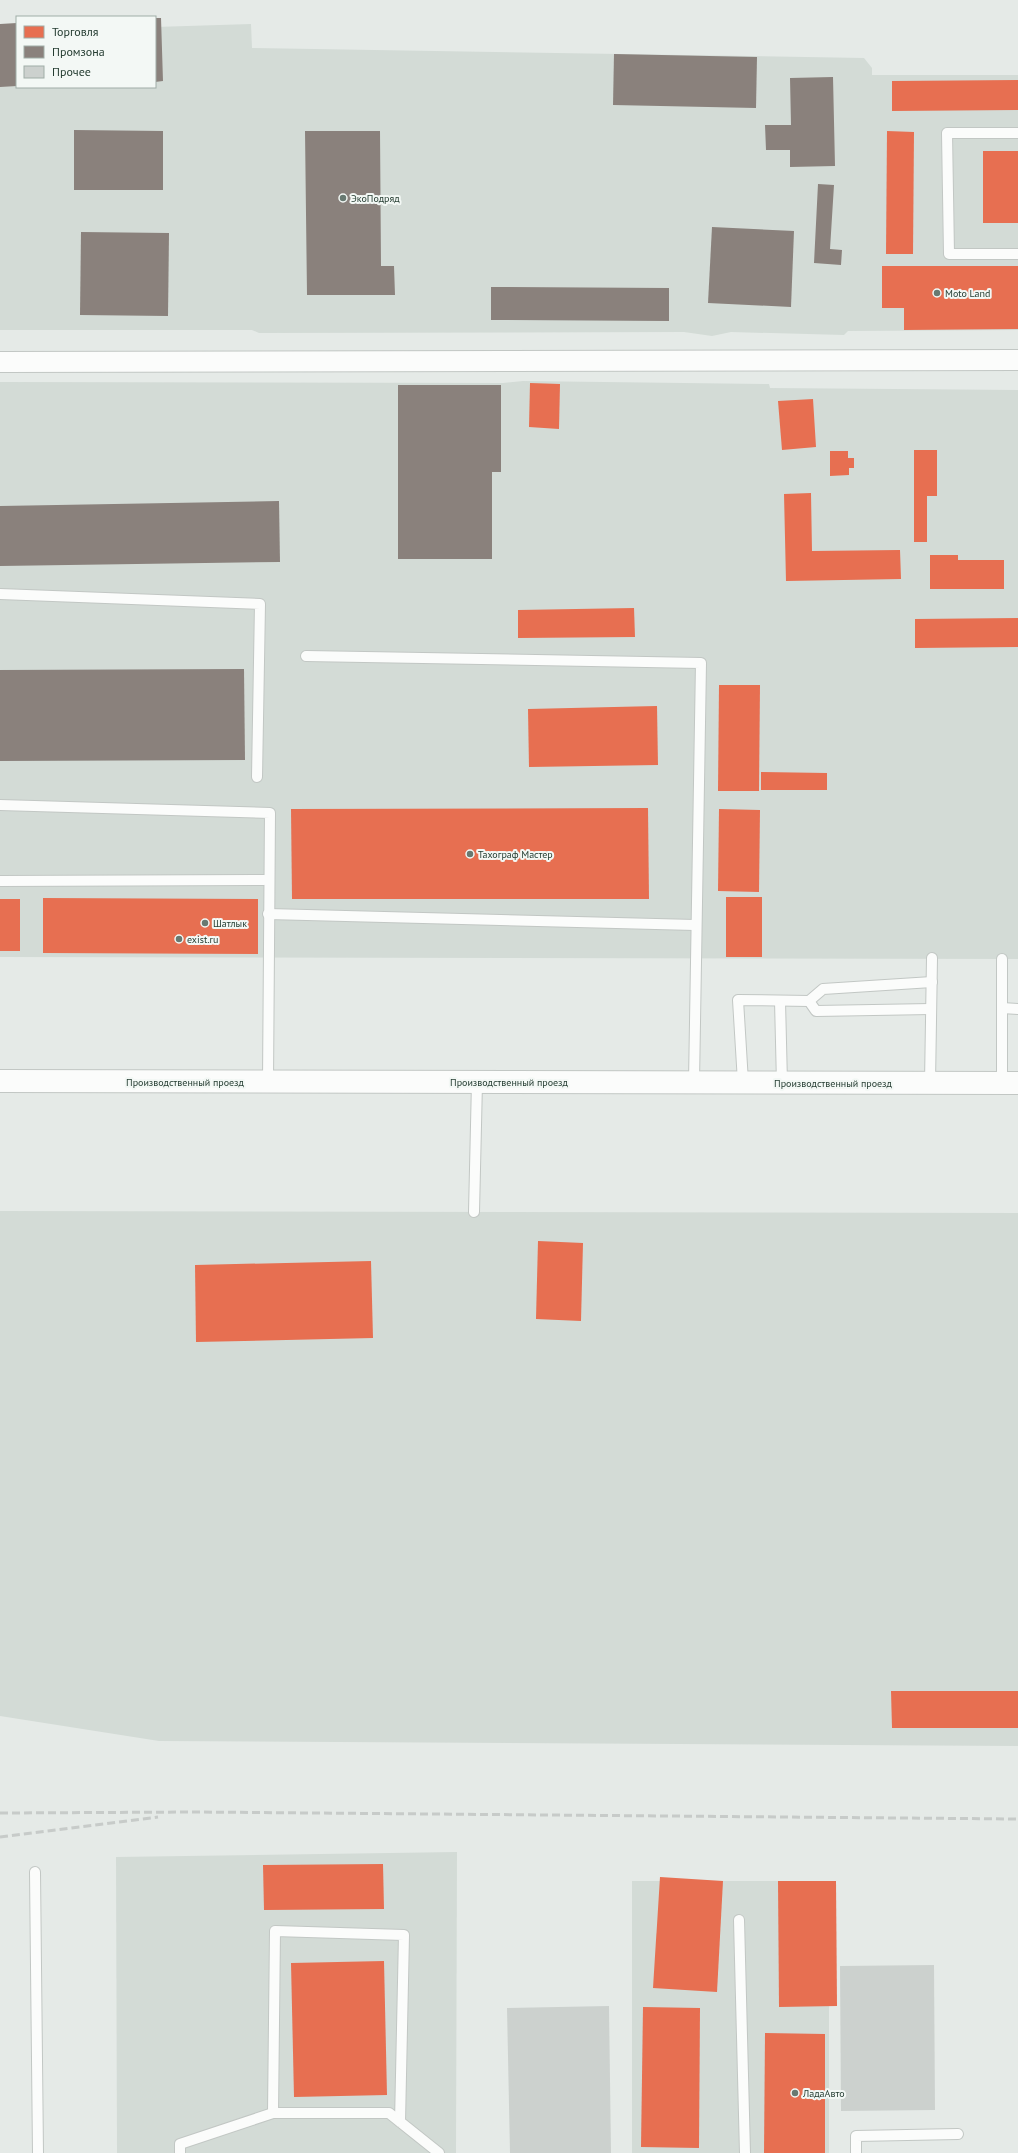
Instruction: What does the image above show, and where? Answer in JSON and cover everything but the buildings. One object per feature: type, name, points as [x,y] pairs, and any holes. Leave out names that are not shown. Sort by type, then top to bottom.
[{"type":"street","points":[[0,362],[1018,360]]},
{"type":"street","name":"Производственный проезд","points":[[0,1081],[1010,1083]]},
{"type":"lane","points":[[1018,133],[947,133],[949,254],[1018,254]]},
{"type":"lane","points":[[0,594],[260,604],[257,777]]},
{"type":"lane","points":[[306,656],[700,663],[695,925],[694,1082]]},
{"type":"lane","points":[[0,805],[270,813],[268,914],[268,1082]]},
{"type":"lane","points":[[0,881],[264,880]]},
{"type":"lane","points":[[268,914],[695,925]]},
{"type":"lane","points":[[930,1083],[932,958]]},
{"type":"lane","points":[[1002,959],[1002,1008],[1010,1083]]},
{"type":"lane","points":[[743,1082],[738,1000],[810,1001],[823,989],[932,982]]},
{"type":"lane","points":[[780,1001],[782,1082]]},
{"type":"lane","points":[[810,1001],[816,1011],[931,1009]]},
{"type":"lane","points":[[1002,1008],[1018,1009]]},
{"type":"lane","points":[[474,1212],[477,1082]]},
{"type":"lane","points":[[35,1872],[38,2153]]},
{"type":"lane","points":[[739,1920],[745,2153]]},
{"type":"lane","points":[[273,2113],[275,1931],[404,1935],[400,2122]]},
{"type":"lane","points":[[180,2153],[180,2144],[273,2113],[389,2113],[439,2153]]},
{"type":"lane","points":[[856,2153],[856,2136],[958,2134]]},
{"type":"shaded area","points":[[251,24],[252,48],[864,58],[872,68],[872,75],[1018,75],[1018,330],[848,331],[844,335],[731,332],[712,336],[684,332],[259,333],[252,330],[0,330],[0,33],[16,32],[16,88],[156,88],[156,27]]},
{"type":"shaded area","points":[[523,381],[769,384],[770,388],[1018,390],[1018,959],[0,957],[0,382],[503,383]]},
{"type":"shaded area","points":[[0,1211],[1018,1213],[1018,1746],[159,1741],[0,1716]]},
{"type":"shaded area","points":[[457,1852],[456,2153],[117,2153],[116,1857]]},
{"type":"shaded area","points":[[632,1881],[829,1881],[829,2153],[632,2153]]},
{"type":"railway","points":[[0,1813],[196,1812],[1018,1819]]},
{"type":"railway","points":[[0,1837],[158,1817]]},
{"type":"place","name":"ЭкоПодряд","points":[[343,198]]},
{"type":"place","name":"Moto Land","points":[[937,293]]},
{"type":"place","name":"Тахограф Мастер","points":[[470,854]]},
{"type":"place","name":"Шатлык","points":[[205,923]]},
{"type":"place","name":"exist.ru","points":[[179,939]]},
{"type":"place","name":"ЛадаАвто","points":[[795,2093]]}]
